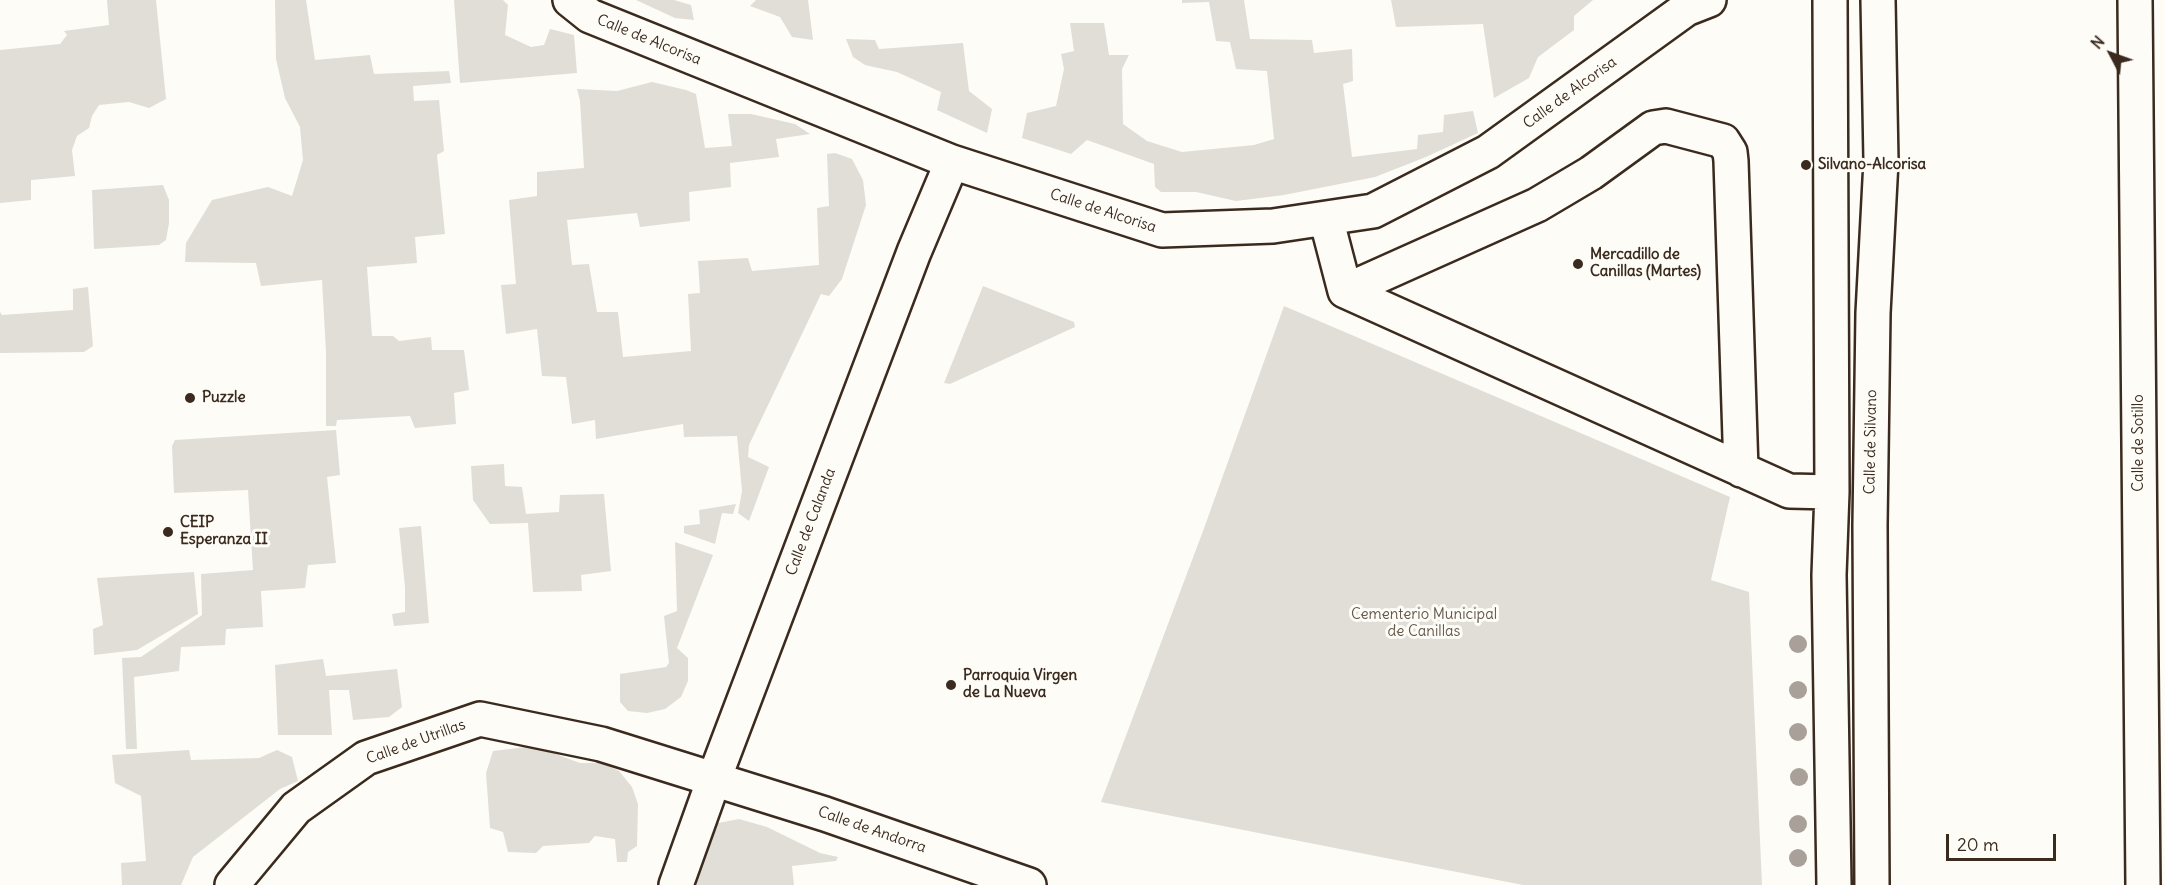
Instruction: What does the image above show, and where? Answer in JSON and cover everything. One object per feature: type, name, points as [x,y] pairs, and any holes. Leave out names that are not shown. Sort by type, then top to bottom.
[{"type":"street","name":"Calle de Alcorisa","points":[[570,0],[590,16],[951,162],[1162,230],[1272,226],[1373,211],[1488,152],[1695,3]]},
{"type":"street","points":[[1830,0],[1832,492],[1829,574],[1834,885]]},
{"type":"street","name":"Calle de Silvano","points":[[1872,885],[1870,525],[1873,313],[1881,161],[1878,0]]},
{"type":"street","name":"Calle de Sotillo","points":[[2136,0],[2143,885]]},
{"type":"street","points":[[1345,291],[1537,205],[1591,172],[1653,128],[1666,126],[1723,141],[1730,152],[1731,161],[1741,470]]},
{"type":"street","name":"Calle de Calanda","points":[[676,885],[914,252],[951,162]]},
{"type":"street","points":[[1326,218],[1345,291]]},
{"type":"street","points":[[1345,291],[1789,491],[1832,492]]},
{"type":"street","name":"Calle de Utrillas","points":[[232,885],[296,808],[366,758],[480,719],[602,744],[714,779]]},
{"type":"street","name":"Calle de Andorra","points":[[714,779],[825,814],[1029,885]]},
{"type":"green space","points":[[107,0],[156,0],[166,99],[149,108],[129,102],[99,105],[92,116],[89,128],[77,136],[72,150],[75,176],[31,180],[31,200],[0,203],[0,50],[60,44],[67,35],[64,31],[109,25]]},
{"type":"green space","points":[[275,0],[306,0],[315,60],[370,55],[374,74],[449,71],[451,83],[413,86],[414,101],[439,100],[444,151],[437,155],[445,234],[415,237],[417,263],[367,267],[372,336],[393,336],[399,341],[431,337],[432,350],[464,350],[469,390],[454,393],[456,424],[415,428],[410,416],[337,420],[336,426],[326,426],[326,352],[322,280],[261,286],[256,263],[185,262],[186,243],[212,200],[268,187],[292,196],[303,160],[300,127],[285,98],[276,59]]},
{"type":"green space","points":[[454,0],[503,0],[508,5],[505,35],[531,47],[544,45],[550,29],[574,35],[577,73],[460,83]]},
{"type":"green space","points":[[636,0],[674,0],[691,5],[694,20],[675,18]]},
{"type":"green space","points":[[756,0],[808,0],[813,40],[792,37],[780,17],[750,6]]},
{"type":"green space","points":[[1182,0],[1244,0],[1250,39],[1312,40],[1314,53],[1352,49],[1353,81],[1343,84],[1352,157],[1417,149],[1418,135],[1443,132],[1444,115],[1473,111],[1478,133],[1375,177],[1284,195],[1236,201],[1196,192],[1161,192],[1155,187],[1154,164],[1087,140],[1071,154],[1022,138],[1027,113],[1056,106],[1064,69],[1061,54],[1074,51],[1070,23],[1104,23],[1109,55],[1129,55],[1122,69],[1123,124],[1147,141],[1182,152],[1254,145],[1274,139],[1267,71],[1236,69],[1230,42],[1216,41],[1209,2],[1182,3]]},
{"type":"green space","points":[[1391,0],[1593,0],[1574,16],[1574,30],[1538,57],[1529,78],[1494,98],[1483,24],[1396,27]]},
{"type":"green space","points":[[846,39],[875,40],[879,49],[963,43],[969,91],[992,109],[987,133],[937,110],[941,92],[897,72],[865,65],[853,57]]},
{"type":"green space","points":[[652,82],[696,94],[705,148],[732,146],[728,114],[751,114],[795,124],[810,134],[776,139],[779,157],[730,163],[731,187],[689,192],[690,221],[640,227],[637,213],[567,220],[572,265],[589,264],[597,312],[618,312],[623,357],[691,351],[688,294],[700,293],[698,261],[748,258],[752,271],[819,265],[817,208],[829,206],[827,154],[835,153],[852,159],[863,180],[866,205],[842,279],[829,296],[821,294],[749,445],[748,457],[769,467],[749,521],[738,513],[742,491],[737,436],[684,437],[683,424],[596,439],[595,420],[572,424],[566,377],[542,376],[537,329],[506,334],[501,285],[516,284],[509,200],[537,196],[537,172],[584,168],[580,101],[577,89],[617,91]]},
{"type":"green space","points":[[163,185],[169,200],[166,240],[159,245],[94,249],[92,190]]},
{"type":"green space","points":[[983,286],[1074,322],[1075,327],[950,384],[944,383]]},
{"type":"green space","points":[[88,287],[93,346],[84,352],[0,353],[0,312],[2,315],[73,310],[73,289]]},
{"type":"green space","name":"Cementerio Municipal de Canillas","points":[[1284,306],[1730,497],[1711,580],[1749,592],[1762,885],[1523,885],[1101,802],[1203,531]]},
{"type":"green space","points":[[336,430],[340,475],[327,477],[336,563],[308,565],[305,588],[261,591],[263,627],[226,629],[225,645],[181,647],[179,671],[134,677],[137,749],[126,749],[122,658],[141,657],[202,615],[201,574],[253,570],[248,490],[174,493],[172,446],[175,440]]},
{"type":"green space","points":[[504,464],[505,486],[522,487],[526,514],[559,512],[560,495],[604,494],[611,571],[581,575],[582,591],[533,592],[528,523],[490,524],[473,500],[471,466]]},
{"type":"green space","points":[[736,504],[733,514],[722,513],[715,544],[684,533],[684,526],[700,524],[699,510]]},
{"type":"green space","points":[[421,526],[429,623],[394,626],[392,614],[405,612],[399,528]]},
{"type":"green space","points":[[675,542],[713,555],[677,648],[688,658],[688,681],[681,697],[665,709],[647,713],[628,711],[620,702],[620,674],[666,667],[669,663],[664,616],[677,611]]},
{"type":"green space","points":[[194,572],[198,614],[137,650],[94,655],[93,629],[103,625],[97,578]]},
{"type":"green space","points":[[323,659],[326,676],[397,669],[402,707],[389,717],[353,720],[349,690],[329,690],[332,735],[278,735],[275,665]]},
{"type":"green space","points":[[534,746],[580,763],[603,763],[619,771],[632,787],[638,804],[637,846],[628,852],[627,862],[617,862],[615,839],[595,836],[589,843],[543,846],[536,853],[508,852],[503,832],[490,828],[486,773],[493,751]]},
{"type":"green space","points":[[189,750],[191,760],[259,758],[277,750],[292,757],[298,781],[280,789],[193,857],[181,885],[122,885],[121,863],[146,861],[141,796],[115,783],[112,755]]},
{"type":"green space","points":[[739,819],[767,827],[820,853],[838,857],[836,861],[792,866],[794,885],[690,885],[708,825]]},
{"type":"place","name":"Silvano-Alcorisa","points":[[1806,165]]},
{"type":"place","name":"Mercadillo de Canillas (Martes)","points":[[1578,264]]},
{"type":"place","name":"Puzzle","points":[[190,398]]},
{"type":"place","name":"CEIP Esperanza II","points":[[168,532]]},
{"type":"place","name":"Parroquia Virgen de La Nueva","points":[[951,685]]}]
